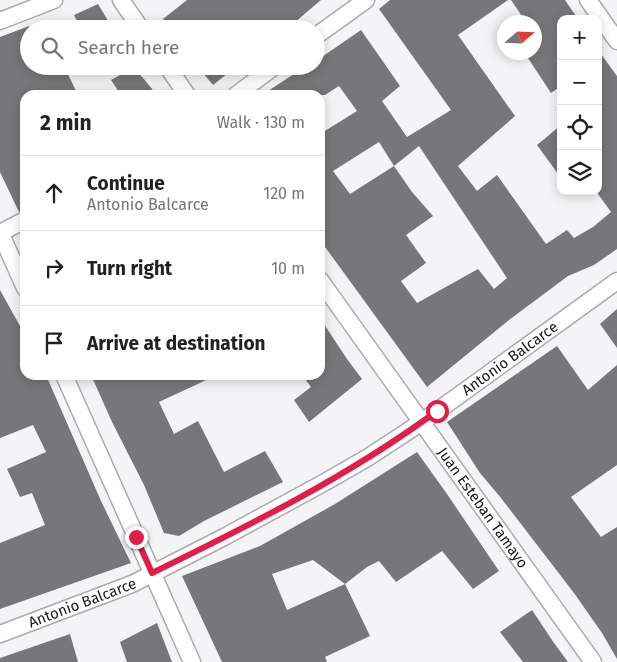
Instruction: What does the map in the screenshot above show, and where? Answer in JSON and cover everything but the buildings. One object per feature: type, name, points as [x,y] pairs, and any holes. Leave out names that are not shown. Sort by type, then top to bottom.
[{"type":"street","points":[[0,21],[54,0]]},
{"type":"street","points":[[121,0],[135,20]]},
{"type":"street","points":[[325,30],[366,0]]},
{"type":"street","points":[[588,0],[617,41]]},
{"type":"street","points":[[173,75],[184,90]]},
{"type":"street","points":[[243,90],[263,75]]},
{"type":"street","points":[[20,222],[0,232],[20,277]]},
{"type":"street","name":"Antonio Balcarce","points":[[0,634],[132,584],[327,481],[367,458],[422,422],[617,281]]},
{"type":"street","name":"Juan Esteban Tamayo","points":[[325,287],[593,662]]},
{"type":"street","points":[[66,380],[192,662]]},
{"type":"route","points":[[136,537],[152,573],[226,536],[327,481],[367,458],[437,411]]}]
